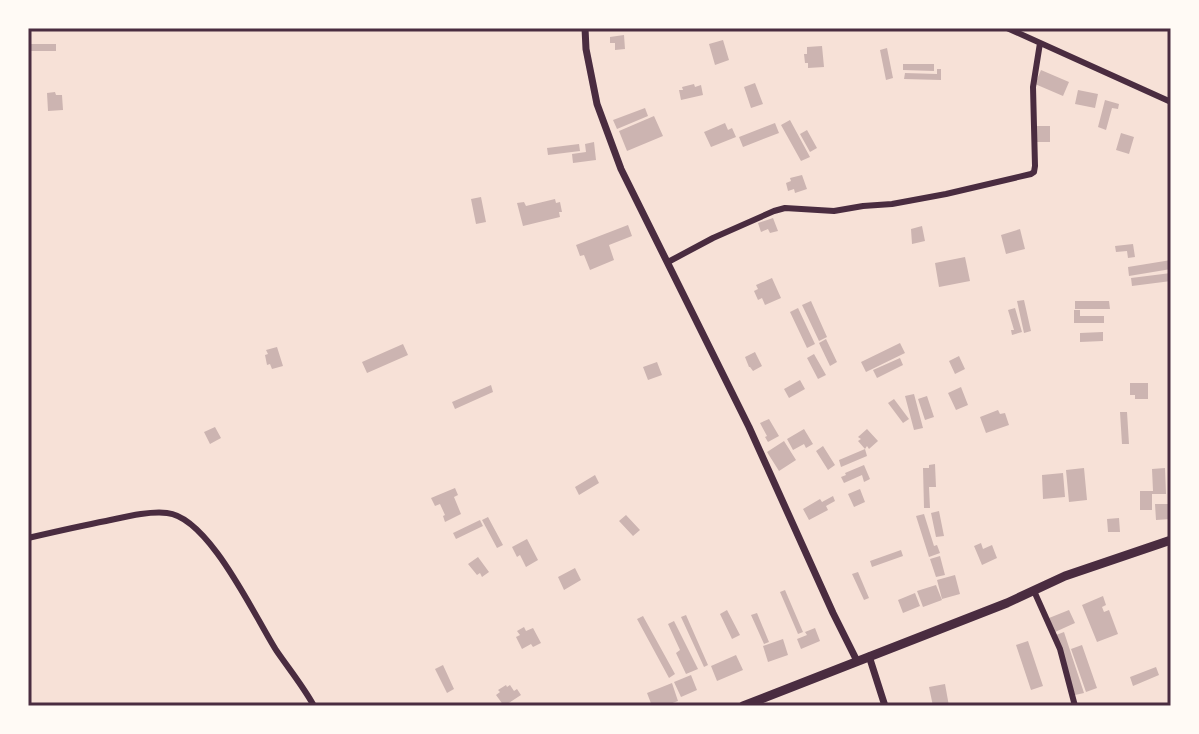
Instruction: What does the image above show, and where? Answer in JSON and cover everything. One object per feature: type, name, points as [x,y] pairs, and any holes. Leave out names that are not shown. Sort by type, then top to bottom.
[{"type":"highway","points":[[743,706],[1007,603],[1078,571],[1171,540]]},
{"type":"street","points":[[585,28],[597,104],[621,169],[749,427],[857,661]]},
{"type":"street","points":[[1007,28],[1171,102]]},
{"type":"street","points":[[668,262],[713,238],[785,208],[834,211],[892,204],[1031,174],[1035,166],[1033,87],[1040,43]]},
{"type":"street","points":[[28,538],[130,516],[170,513],[183,520],[207,541],[227,568],[314,706]]},
{"type":"street","points":[[1034,591],[1060,649],[1075,706]]},
{"type":"street","points":[[869,656],[885,706]]},
{"type":"building","points":[[624,35],[625,49],[615,50],[615,43],[610,43],[610,37]]},
{"type":"building","points":[[723,40],[729,60],[715,65],[709,44]]},
{"type":"building","points":[[28,44],[56,44],[56,51],[28,51]]},
{"type":"building","points":[[822,46],[824,67],[808,68],[804,54],[807,54],[807,47]]},
{"type":"building","points":[[887,48],[893,78],[886,80],[880,50]]},
{"type":"building","points":[[903,64],[934,64],[934,71],[903,70]]},
{"type":"building","points":[[937,69],[941,69],[941,80],[904,79],[905,73],[937,74]]},
{"type":"building","points":[[1041,70],[1069,82],[1063,96],[1035,84]]},
{"type":"building","points":[[755,83],[763,104],[751,108],[744,87]]},
{"type":"building","points":[[694,84],[695,87],[701,85],[703,95],[681,100],[679,90]]},
{"type":"building","points":[[1078,90],[1098,94],[1095,108],[1075,104]]},
{"type":"building","points":[[47,93],[62,95],[63,110],[48,111]]},
{"type":"building","points":[[1105,100],[1119,104],[1118,109],[1112,108],[1106,130],[1098,127]]},
{"type":"building","points":[[645,108],[648,116],[617,129],[613,120]]},
{"type":"building","points":[[654,116],[663,136],[627,151],[619,131]]},
{"type":"building","points":[[790,120],[810,157],[801,161],[781,125]]},
{"type":"building","points":[[725,123],[728,130],[732,128],[736,137],[711,147],[704,132]]},
{"type":"building","points":[[775,123],[779,133],[743,147],[739,137]]},
{"type":"building","points":[[1037,126],[1050,126],[1050,142],[1037,142]]},
{"type":"building","points":[[807,130],[817,148],[810,152],[800,134]]},
{"type":"building","points":[[1121,133],[1134,137],[1129,154],[1116,150]]},
{"type":"building","points":[[594,142],[596,160],[573,163],[572,154],[586,152],[585,144]]},
{"type":"building","points":[[579,144],[580,151],[548,155],[547,148]]},
{"type":"building","points":[[802,175],[807,189],[795,193],[794,189],[788,191],[786,183],[791,181],[790,178]]},
{"type":"building","points":[[481,197],[486,222],[476,224],[471,199]]},
{"type":"building","points":[[555,199],[556,203],[560,202],[560,217],[523,226],[517,203],[524,202],[526,206]]},
{"type":"building","points":[[773,218],[778,231],[770,233],[768,229],[761,232],[758,223]]},
{"type":"building","points":[[628,225],[632,236],[609,245],[614,260],[590,270],[576,245]]},
{"type":"building","points":[[922,226],[925,241],[912,244],[911,229]]},
{"type":"building","points":[[1020,229],[1025,249],[1006,254],[1001,235]]},
{"type":"building","points":[[1133,244],[1135,257],[1128,258],[1127,251],[1116,252],[1115,246]]},
{"type":"building","points":[[965,257],[970,281],[939,287],[935,263]]},
{"type":"building","points":[[1171,260],[1171,269],[1129,276],[1128,267]]},
{"type":"building","points":[[1171,273],[1171,281],[1132,286],[1131,278]]},
{"type":"building","points":[[772,278],[781,298],[765,305],[762,298],[758,300],[754,291],[758,289],[756,285]]},
{"type":"building","points":[[1024,300],[1031,331],[1024,333],[1017,301]]},
{"type":"building","points":[[811,301],[827,337],[819,341],[802,305]]},
{"type":"building","points":[[1075,301],[1109,301],[1110,309],[1075,309]]},
{"type":"building","points":[[798,308],[815,344],[807,348],[790,312]]},
{"type":"building","points":[[1015,308],[1022,332],[1012,335],[1011,330],[1014,330],[1008,310]]},
{"type":"building","points":[[1074,310],[1080,310],[1080,316],[1104,316],[1104,323],[1074,323]]},
{"type":"building","points":[[1103,332],[1103,341],[1080,342],[1080,333]]},
{"type":"building","points":[[826,339],[837,362],[830,366],[819,343]]},
{"type":"building","points":[[900,343],[905,353],[866,372],[861,362]]},
{"type":"building","points":[[403,344],[408,355],[367,373],[362,362]]},
{"type":"building","points":[[277,347],[283,366],[272,369],[270,364],[267,365],[266,350]]},
{"type":"building","points":[[755,352],[762,366],[753,371],[745,357]]},
{"type":"building","points":[[814,354],[826,375],[818,379],[807,358]]},
{"type":"building","points":[[959,356],[965,369],[955,374],[949,361]]},
{"type":"building","points":[[900,358],[903,365],[877,378],[873,370]]},
{"type":"building","points":[[657,362],[662,375],[648,380],[643,367]]},
{"type":"building","points":[[800,380],[805,389],[789,398],[784,389]]},
{"type":"building","points":[[1130,383],[1148,383],[1148,399],[1135,399],[1135,395],[1130,395]]},
{"type":"building","points":[[491,385],[493,392],[455,409],[452,402]]},
{"type":"building","points":[[961,387],[968,405],[956,410],[948,393]]},
{"type":"building","points":[[914,394],[923,428],[914,430],[905,396]]},
{"type":"building","points":[[927,396],[934,417],[925,420],[918,399]]},
{"type":"building","points":[[894,399],[909,419],[903,423],[888,403]]},
{"type":"building","points":[[998,410],[1000,414],[1005,413],[1009,425],[986,433],[980,417]]},
{"type":"building","points":[[1120,412],[1127,412],[1129,444],[1122,444]]},
{"type":"building","points":[[769,419],[779,436],[768,442],[760,423]]},
{"type":"building","points":[[215,427],[221,438],[210,444],[204,432]]},
{"type":"building","points":[[804,429],[813,444],[806,448],[804,444],[793,450],[787,439]]},
{"type":"building","points":[[867,429],[878,441],[865,449],[858,437]]},
{"type":"building","points":[[784,441],[796,460],[779,471],[767,452]]},
{"type":"building","points":[[823,446],[835,465],[828,470],[816,451]]},
{"type":"building","points":[[865,449],[867,456],[841,467],[839,460]]},
{"type":"building","points":[[935,464],[936,487],[929,487],[930,508],[924,508],[923,468]]},
{"type":"building","points":[[864,465],[870,479],[864,482],[862,475],[844,483],[841,477],[845,473]]},
{"type":"building","points":[[1084,468],[1087,500],[1069,502],[1066,470]]},
{"type":"building","points":[[1165,468],[1166,494],[1152,494],[1152,510],[1140,510],[1140,491],[1153,491],[1152,469]]},
{"type":"building","points":[[1063,473],[1065,497],[1043,499],[1042,475]]},
{"type":"building","points":[[595,475],[599,483],[579,495],[575,487]]},
{"type":"building","points":[[455,488],[458,495],[454,497],[461,514],[445,522],[440,504],[435,506],[431,498]]},
{"type":"building","points":[[860,489],[865,502],[854,507],[848,494]]},
{"type":"building","points":[[833,496],[835,501],[826,506],[828,510],[809,520],[803,509],[820,499],[822,502]]},
{"type":"building","points":[[1155,504],[1171,504],[1171,519],[1156,520]]},
{"type":"building","points":[[939,511],[944,536],[936,537],[931,513]]},
{"type":"building","points":[[924,514],[934,546],[937,545],[940,553],[929,557],[916,516]]},
{"type":"building","points":[[626,515],[640,530],[633,536],[619,521]]},
{"type":"building","points":[[488,517],[503,545],[497,548],[482,520]]},
{"type":"building","points":[[1119,518],[1120,532],[1108,532],[1107,519]]},
{"type":"building","points":[[480,520],[483,526],[456,539],[453,533]]},
{"type":"building","points":[[527,539],[538,560],[526,567],[512,547]]},
{"type":"building","points":[[981,543],[983,549],[992,545],[997,558],[982,565],[974,546]]},
{"type":"building","points":[[901,550],[903,556],[872,567],[870,561]]},
{"type":"building","points":[[940,556],[945,575],[936,577],[930,559]]},
{"type":"building","points":[[478,557],[489,572],[482,577],[468,564]]},
{"type":"building","points":[[575,568],[581,580],[564,590],[558,577]]},
{"type":"building","points":[[858,572],[869,598],[864,600],[852,574]]},
{"type":"building","points":[[955,575],[960,594],[942,599],[937,580]]},
{"type":"building","points":[[936,585],[942,600],[923,607],[917,591]]},
{"type":"building","points":[[785,590],[803,632],[798,634],[780,592]]},
{"type":"building","points":[[915,593],[920,606],[903,613],[898,600]]},
{"type":"building","points":[[1103,596],[1106,605],[1102,607],[1104,612],[1109,610],[1118,634],[1097,642],[1082,605]]},
{"type":"building","points":[[727,610],[740,635],[732,639],[720,614]]},
{"type":"building","points":[[1069,610],[1075,623],[1055,632],[1049,618]]},
{"type":"building","points":[[757,613],[769,642],[764,644],[751,615]]},
{"type":"building","points":[[686,615],[708,665],[704,667],[681,617]]},
{"type":"building","points":[[643,616],[675,674],[669,678],[637,619]]},
{"type":"building","points":[[674,621],[698,669],[686,674],[676,653],[680,650],[668,624]]},
{"type":"building","points":[[524,627],[526,631],[533,628],[541,643],[522,649],[516,637],[520,635],[517,631]]},
{"type":"building","points":[[815,628],[820,641],[801,649],[797,639]]},
{"type":"building","points":[[1064,632],[1084,693],[1075,695],[1056,635]]},
{"type":"building","points":[[783,639],[788,655],[768,662],[763,646]]},
{"type":"building","points":[[1028,641],[1043,686],[1031,690],[1016,645]]},
{"type":"building","points":[[1082,645],[1097,688],[1086,692],[1071,649]]},
{"type":"building","points":[[736,655],[743,670],[717,681],[711,666]]},
{"type":"building","points":[[443,665],[454,689],[447,693],[435,669]]},
{"type":"building","points":[[1156,667],[1159,675],[1133,686],[1130,677]]},
{"type":"building","points":[[691,675],[697,690],[681,697],[674,682]]},
{"type":"building","points":[[672,683],[678,701],[652,706],[647,693]]},
{"type":"building","points":[[945,684],[949,706],[933,706],[929,687]]},
{"type":"building","points":[[506,685],[514,691],[517,689],[521,695],[504,706],[496,695]]}]
